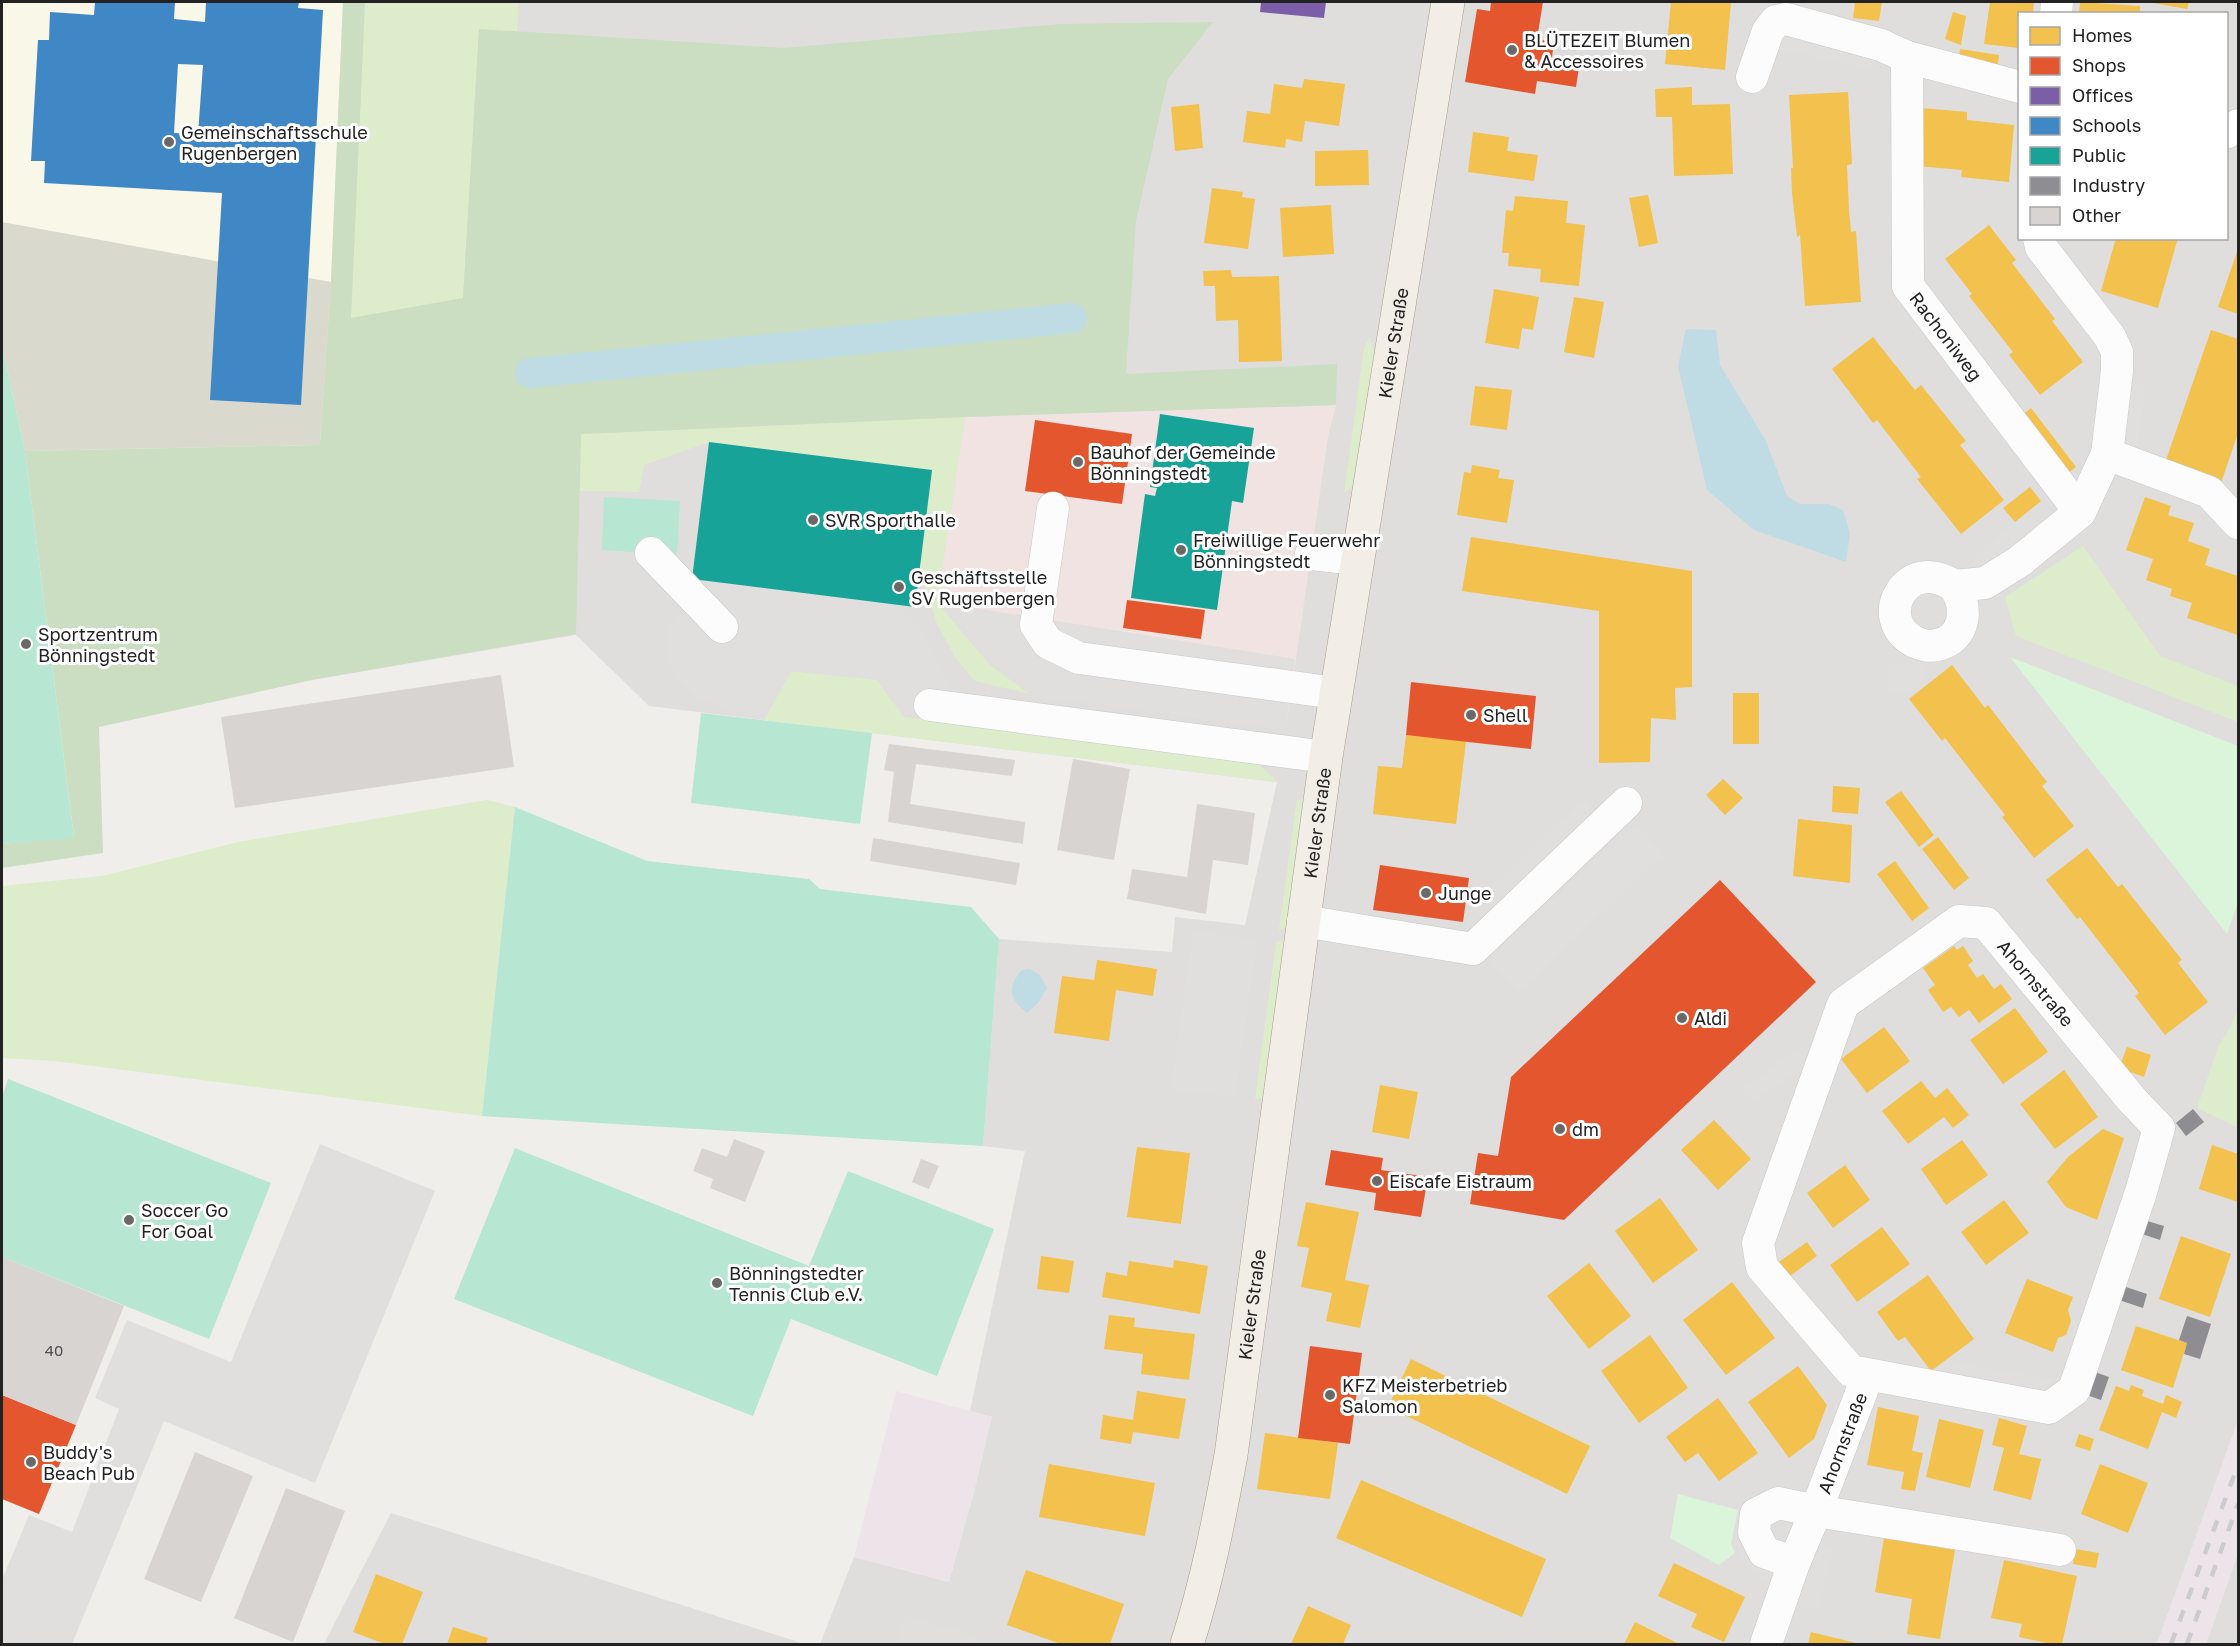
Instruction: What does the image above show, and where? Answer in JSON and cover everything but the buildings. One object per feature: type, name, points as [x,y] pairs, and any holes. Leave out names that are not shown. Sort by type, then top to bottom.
[{"type":"main road","name":"Kieler Straße","points":[[1187,1644],[1200,1603],[1214,1544],[1231,1455],[1326,757],[1449,2]]},
{"type":"street","points":[[1752,77],[1768,31],[1776,21],[1786,19],[1881,45],[1907,57],[2018,87]]},
{"type":"street","name":"Rachoniweg","points":[[1907,57],[1908,286],[2080,512]]},
{"type":"street","points":[[1954,586],[1985,582],[1993,578],[2020,561],[2080,512],[2107,454],[2117,371],[2116,352],[2110,337],[2041,247],[2039,240]]},
{"type":"street","points":[[2107,454],[2209,492],[2238,523]]},
{"type":"street","points":[[1053,508],[1036,625],[1048,643],[1079,658],[1336,693]]},
{"type":"street","points":[[651,553],[722,627]]},
{"type":"street","points":[[1311,554],[1358,559]]},
{"type":"street","points":[[930,705],[1326,757]]},
{"type":"street","points":[[1303,921],[1473,949],[1626,803]]},
{"type":"street","name":"Ahornstraße","points":[[1959,921],[1986,923],[2133,1101],[2159,1128],[2141,1191],[2074,1390],[2049,1408],[1868,1375],[1851,1371],[1762,1267],[1758,1243],[1843,1004],[1959,921]]},
{"type":"street","name":"Ahornstraße","points":[[1766,1644],[1794,1563],[1868,1375]]},
{"type":"street","name":"Ahornstraße","points":[[1794,1563],[1764,1552],[1754,1532],[1753,1523],[1756,1514],[1778,1503],[1816,1511]]},
{"type":"street","points":[[1816,1511],[2060,1550]]},
{"type":"shaded area","name":"Gemeinschaftsschule Rugenbergen","points":[[2,2],[343,2],[331,282],[320,445],[25,451],[2,346]]},
{"type":"shaded area","points":[[343,2],[2238,2],[2238,1421],[2157,1644],[820,1644],[854,1557],[949,1582],[992,1417],[970,1411],[1025,1151],[983,1146],[999,939],[1172,952],[1175,917],[1245,925],[1277,782],[649,706],[576,635],[317,679],[320,445]]},
{"type":"shaded area","points":[[1786,19],[1881,45],[1870,70],[1784,50],[1775,51]]},
{"type":"shaded area","points":[[2,222],[331,282],[320,445],[25,451],[2,346]]},
{"type":"shaded area","points":[[2067,259],[2135,347],[2123,364],[2117,364]]},
{"type":"shaded area","points":[[2117,364],[2145,389],[2136,455],[2110,427]]},
{"type":"shaded area","points":[[1336,405],[1328,437],[1286,729],[1030,694],[937,602],[965,417]]},
{"type":"shaded area","points":[[2023,517],[2064,526],[1981,569],[1972,558]]},
{"type":"shaded area","points":[[709,581],[899,605],[922,630],[952,696],[904,717],[877,680],[791,671],[767,715],[733,714],[700,698],[681,682],[668,659],[668,628]]},
{"type":"shaded area","points":[[937,602],[1295,659],[1286,729],[1030,694],[990,665]]},
{"type":"shaded area","points":[[1889,664],[1924,665],[1923,683],[1911,690],[1888,690]]},
{"type":"shaded area","points":[[1583,800],[1598,815],[1486,922],[1471,906]]},
{"type":"shaded area","points":[[1634,823],[1664,854],[1519,991],[1489,960]]},
{"type":"shaded area","points":[[1193,931],[1257,940],[1235,1098],[1171,1089]]},
{"type":"shaded area","points":[[1797,1049],[1807,1063],[1753,1102],[1743,1089]]},
{"type":"shaded area","points":[[320,1144],[435,1191],[315,1483],[164,1421],[72,1644],[2,1644],[2,1580],[29,1515],[72,1532],[119,1409],[95,1398],[127,1320],[231,1362]]},
{"type":"shaded area","points":[[1961,1363],[2053,1380],[2022,1396],[1938,1379]]},
{"type":"shaded area","points":[[896,1391],[992,1417],[949,1582],[854,1557]]},
{"type":"shaded area","points":[[2238,1421],[2238,1553],[2206,1644],[2157,1644]]},
{"type":"shaded area","points":[[391,1513],[805,1644],[324,1644]]},
{"type":"shaded area","points":[[1739,1523],[1748,1525],[1753,1560],[1773,1574],[1769,1581],[1746,1565],[1734,1543]]},
{"type":"shaded area","points":[[1811,1543],[1833,1549],[1818,1610],[1796,1605]]},
{"type":"shaded area","points":[[2238,1553],[2238,1644],[2206,1644]]},
{"type":"shaded area","points":[[905,1615],[978,1637],[976,1644],[897,1643]]},
{"type":"green space","points":[[343,2],[365,2],[351,318],[463,298],[479,29],[783,48],[1060,24],[1213,22],[1168,79],[1136,221],[1126,374],[1337,364],[1336,405],[965,417],[581,434],[576,634],[317,679],[99,727],[103,853],[2,868],[2,844],[74,837],[25,451],[320,445],[331,282]]},
{"type":"green space","points":[[365,2],[519,2],[517,32],[479,30],[463,298],[351,318]]},
{"type":"green space","points":[[1370,337],[1376,365],[1360,482],[1344,493],[1364,348]]},
{"type":"green space","name":"Sportzentrum Bönningstedt","points":[[2,346],[25,451],[74,838],[2,844]]},
{"type":"green space","points":[[965,417],[937,602],[990,665],[1030,694],[975,681],[956,659],[937,624],[919,570],[932,470],[709,442],[644,465],[639,492],[580,491],[581,434]]},
{"type":"green space","points":[[604,497],[680,501],[677,555],[602,550]]},
{"type":"green space","points":[[2083,546],[2160,656],[2238,686],[2238,722],[2016,636],[2005,597]]},
{"type":"green space","points":[[2010,657],[2238,746],[2238,902],[2227,934]]},
{"type":"green space","points":[[791,671],[877,680],[904,717],[1248,755],[1278,782],[764,720]]},
{"type":"green space","points":[[701,713],[872,733],[860,824],[691,803]]},
{"type":"green space","points":[[1297,799],[1306,801],[1294,925],[1279,930]]},
{"type":"green space","points":[[487,800],[515,807],[482,1116],[54,1061],[2,1058],[2,886],[102,876],[238,842]]},
{"type":"green space","points":[[515,807],[647,861],[809,879],[820,889],[971,907],[999,939],[983,1146],[482,1116]]},
{"type":"green space","points":[[1286,940],[1268,1098],[1255,1099],[1276,942]]},
{"type":"green space","points":[[2238,1008],[2238,1128],[2197,1108],[2219,1045],[2229,1030]]},
{"type":"green space","name":"Soccer Go For Goal","points":[[8,1079],[271,1183],[209,1339],[2,1257],[2,1097]]},
{"type":"green space","name":"Bönningstedter Tennis Club e.V.","points":[[515,1148],[809,1266],[848,1171],[994,1229],[937,1376],[791,1319],[753,1416],[454,1299]]},
{"type":"green space","points":[[1678,1494],[1738,1510],[1731,1544],[1735,1553],[1719,1565],[1670,1538]]},
{"type":"water","points":[[1686,329],[1716,330],[1720,365],[1766,441],[1787,496],[1800,504],[1829,504],[1843,510],[1850,533],[1846,562],[1754,530],[1707,490],[1678,366]]},
{"type":"water","points":[[1030,969],[1040,975],[1047,988],[1038,1003],[1027,1013],[1014,998],[1012,988],[1022,970]]},
{"type":"waterway","points":[[530,373],[1072,318]]},
{"type":"railway","points":[[2171,1644],[2238,1465]]},
{"type":"railway","points":[[2187,1644],[2238,1504]]},
{"type":"place","name":"BLÜTEZEIT Blumen & Accessoires","points":[[1512,50]]},
{"type":"place","name":"Gemeinschaftsschule Rugenbergen","points":[[169,142]]},
{"type":"place","name":"Bauhof der Gemeinde Bönningstedt","points":[[1078,462]]},
{"type":"place","name":"SVR Sporthalle","points":[[813,520]]},
{"type":"place","name":"Freiwillige Feuerwehr Bönningstedt","points":[[1181,550]]},
{"type":"place","name":"Geschäftsstelle SV Rugenbergen","points":[[899,587]]},
{"type":"place","name":"Sportzentrum Bönningstedt","points":[[26,644]]},
{"type":"place","name":"Shell","points":[[1471,715]]},
{"type":"place","name":"Junge","points":[[1426,893]]},
{"type":"place","name":"Aldi","points":[[1682,1018]]},
{"type":"place","name":"dm","points":[[1560,1129]]},
{"type":"place","name":"Eiscafe Eistraum","points":[[1377,1181]]},
{"type":"place","name":"Soccer Go For Goal","points":[[129,1220]]},
{"type":"place","name":"Bönningstedter Tennis Club e.V.","points":[[717,1283]]},
{"type":"place","name":"KFZ Meisterbetrieb Salomon","points":[[1330,1395]]},
{"type":"place","name":"Buddy's Beach Pub","points":[[31,1462]]}]
